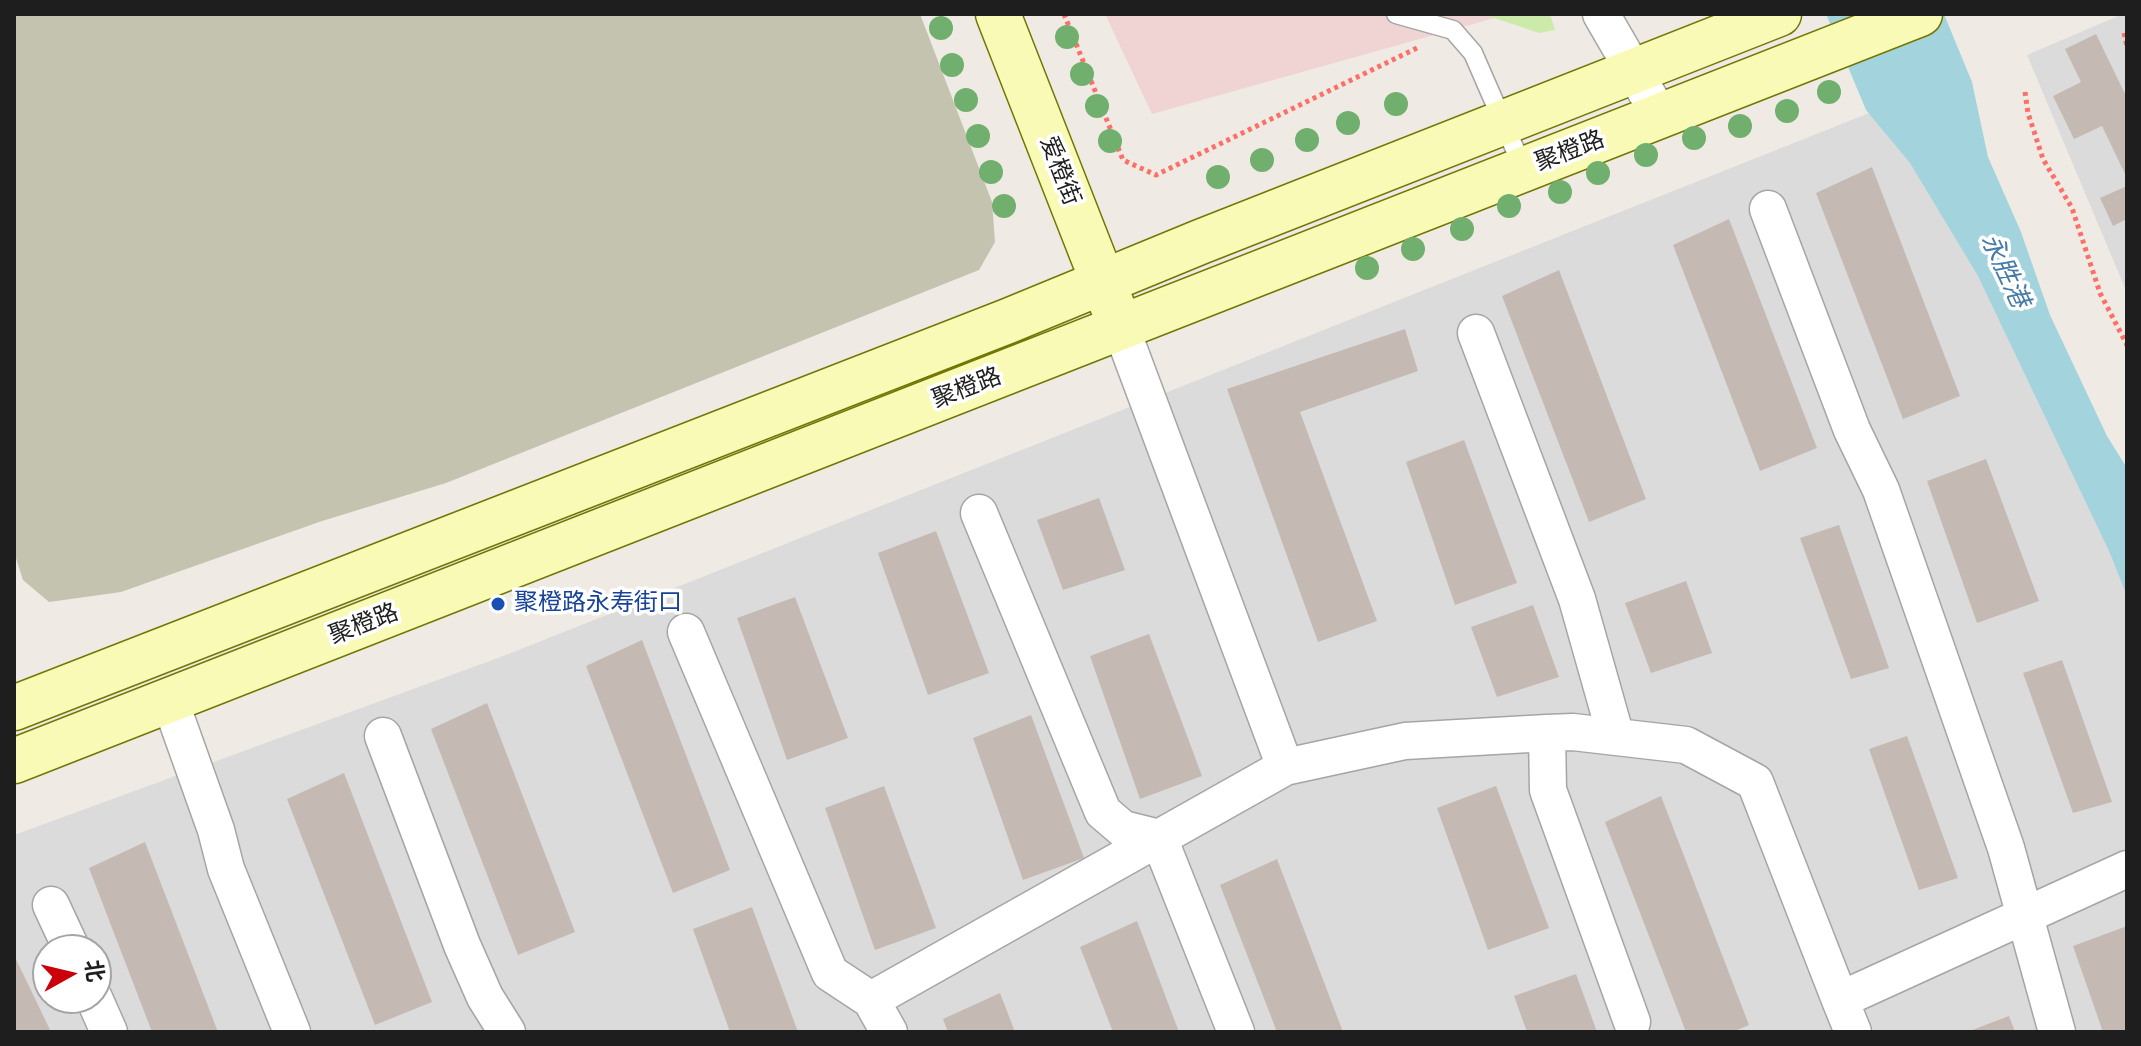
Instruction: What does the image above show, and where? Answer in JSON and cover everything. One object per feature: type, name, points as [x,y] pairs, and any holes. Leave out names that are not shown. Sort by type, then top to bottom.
[{"type":"street","name":"爱橙街","points":[[998,14],[1121,328]]},
{"type":"street","points":[[1601,14],[1660,116]]},
{"type":"street","name":"聚橙路","points":[[14,708],[1779,14]]},
{"type":"street","name":"聚橙路","points":[[16,755],[170,701],[1920,14]]},
{"type":"street","points":[[1768,209],[1852,430],[1881,490],[2006,848],[2057,1032]]},
{"type":"street","points":[[1121,328],[1285,767]]},
{"type":"street","points":[[1476,333],[1577,599],[1616,737]]},
{"type":"street","points":[[979,513],[1103,812],[1123,829],[1159,838]]},
{"type":"street","points":[[686,632],[830,973],[871,1000],[889,1032]]},
{"type":"street","points":[[170,701],[216,830],[226,869],[292,1032]]},
{"type":"street","points":[[871,1000],[1285,767],[1405,741],[1573,732],[1686,745],[1755,782],[1847,1016],[2023,915],[2127,869]]},
{"type":"street","points":[[1547,733],[1548,790],[1632,1022]]},
{"type":"street","points":[[383,736],[462,945],[485,997],[507,1032]]},
{"type":"street","points":[[1159,838],[1236,1032]]},
{"type":"street","points":[[51,905],[65,934]]},
{"type":"lane","points":[[1396,14],[1453,30],[1473,53],[1524,170]]},
{"type":"path","points":[[1064,14],[1123,160],[1156,175],[1453,30]]},
{"type":"path","points":[[2124,33],[2127,46]]},
{"type":"path","points":[[2025,92],[2028,113],[2043,159],[2072,208],[2100,293],[2127,345]]},
{"type":"shaded area","points":[[14,14],[920,14],[992,202],[995,242],[979,270],[446,483],[322,521],[121,592],[49,602],[23,580],[14,552]]},
{"type":"shaded area","points":[[1105,14],[1509,14],[1152,114]]},
{"type":"shaded area","points":[[2127,14],[2127,293],[2027,55]]},
{"type":"shaded area","points":[[1897,102],[2127,587],[2127,1032],[14,1032],[14,835],[506,655]]},
{"type":"green space","points":[[1483,14],[1550,14],[1555,30],[1539,33]]},
{"type":"water","name":"永胜港","points":[[1826,14],[1944,14],[1972,82],[1988,157],[2021,232],[2050,315],[2107,436],[2127,468],[2127,596],[2109,551],[1978,276],[1910,163],[1866,110]]},
{"type":"building","points":[[2096,34],[2127,98],[2127,178],[2102,126],[2074,139],[2053,96],[2081,82],[2065,49]]},
{"type":"building","points":[[1872,167],[1960,396],[1903,419],[1816,193]]},
{"type":"building","points":[[2127,186],[2127,219],[2113,226],[2100,198]]},
{"type":"building","points":[[1729,219],[1817,448],[1760,471],[1673,245]]},
{"type":"building","points":[[1559,270],[1646,499],[1589,522],[1502,296]]},
{"type":"building","points":[[1405,329],[1418,371],[1300,412],[1377,621],[1318,642],[1227,389]]},
{"type":"building","points":[[1464,440],[1517,583],[1455,605],[1406,462]]},
{"type":"building","points":[[1986,459],[2039,601],[1977,623],[1927,481]]},
{"type":"building","points":[[1099,498],[1125,570],[1063,590],[1037,520]]},
{"type":"building","points":[[1839,525],[1889,668],[1851,679],[1800,538]]},
{"type":"building","points":[[936,531],[989,673],[928,695],[878,553]]},
{"type":"building","points":[[1686,581],[1712,653],[1651,673],[1625,603]]},
{"type":"building","points":[[795,597],[848,738],[787,760],[737,618]]},
{"type":"building","points":[[1533,605],[1559,677],[1497,697],[1471,627]]},
{"type":"building","points":[[1149,634],[1202,776],[1140,799],[1090,656]]},
{"type":"building","points":[[642,640],[730,870],[673,893],[586,666]]},
{"type":"building","points":[[2062,660],[2112,802],[2073,813],[2023,673]]},
{"type":"building","points":[[487,703],[575,932],[518,955],[431,729]]},
{"type":"building","points":[[1031,715],[1084,858],[1023,880],[973,738]]},
{"type":"building","points":[[1907,736],[1958,878],[1919,890],[1869,749]]},
{"type":"building","points":[[344,773],[432,1002],[375,1025],[287,799]]},
{"type":"building","points":[[884,786],[936,928],[875,950],[825,808]]},
{"type":"building","points":[[1496,786],[1549,928],[1488,950],[1437,808]]},
{"type":"building","points":[[1661,796],[1749,1025],[1732,1032],[1686,1032],[1605,822]]},
{"type":"building","points":[[145,842],[218,1032],[152,1032],[89,868]]},
{"type":"building","points":[[1277,859],[1343,1032],[1277,1032],[1220,885]]},
{"type":"building","points":[[752,907],[798,1032],[730,1032],[693,929]]},
{"type":"building","points":[[1137,921],[1179,1032],[1113,1032],[1080,947]]},
{"type":"building","points":[[2127,926],[2127,1032],[2103,1032],[2073,946]]},
{"type":"building","points":[[14,955],[32,992],[32,1014],[42,1014],[51,1032],[14,1032]]},
{"type":"building","points":[[1576,974],[1597,1032],[1527,1032],[1514,996]]},
{"type":"building","points":[[1000,993],[1015,1032],[948,1032],[943,1019]]},
{"type":"building","points":[[2009,1016],[2015,1032],[1967,1032]]},
{"type":"place","name":"聚橙路永寿街口","points":[[498,604]]}]
